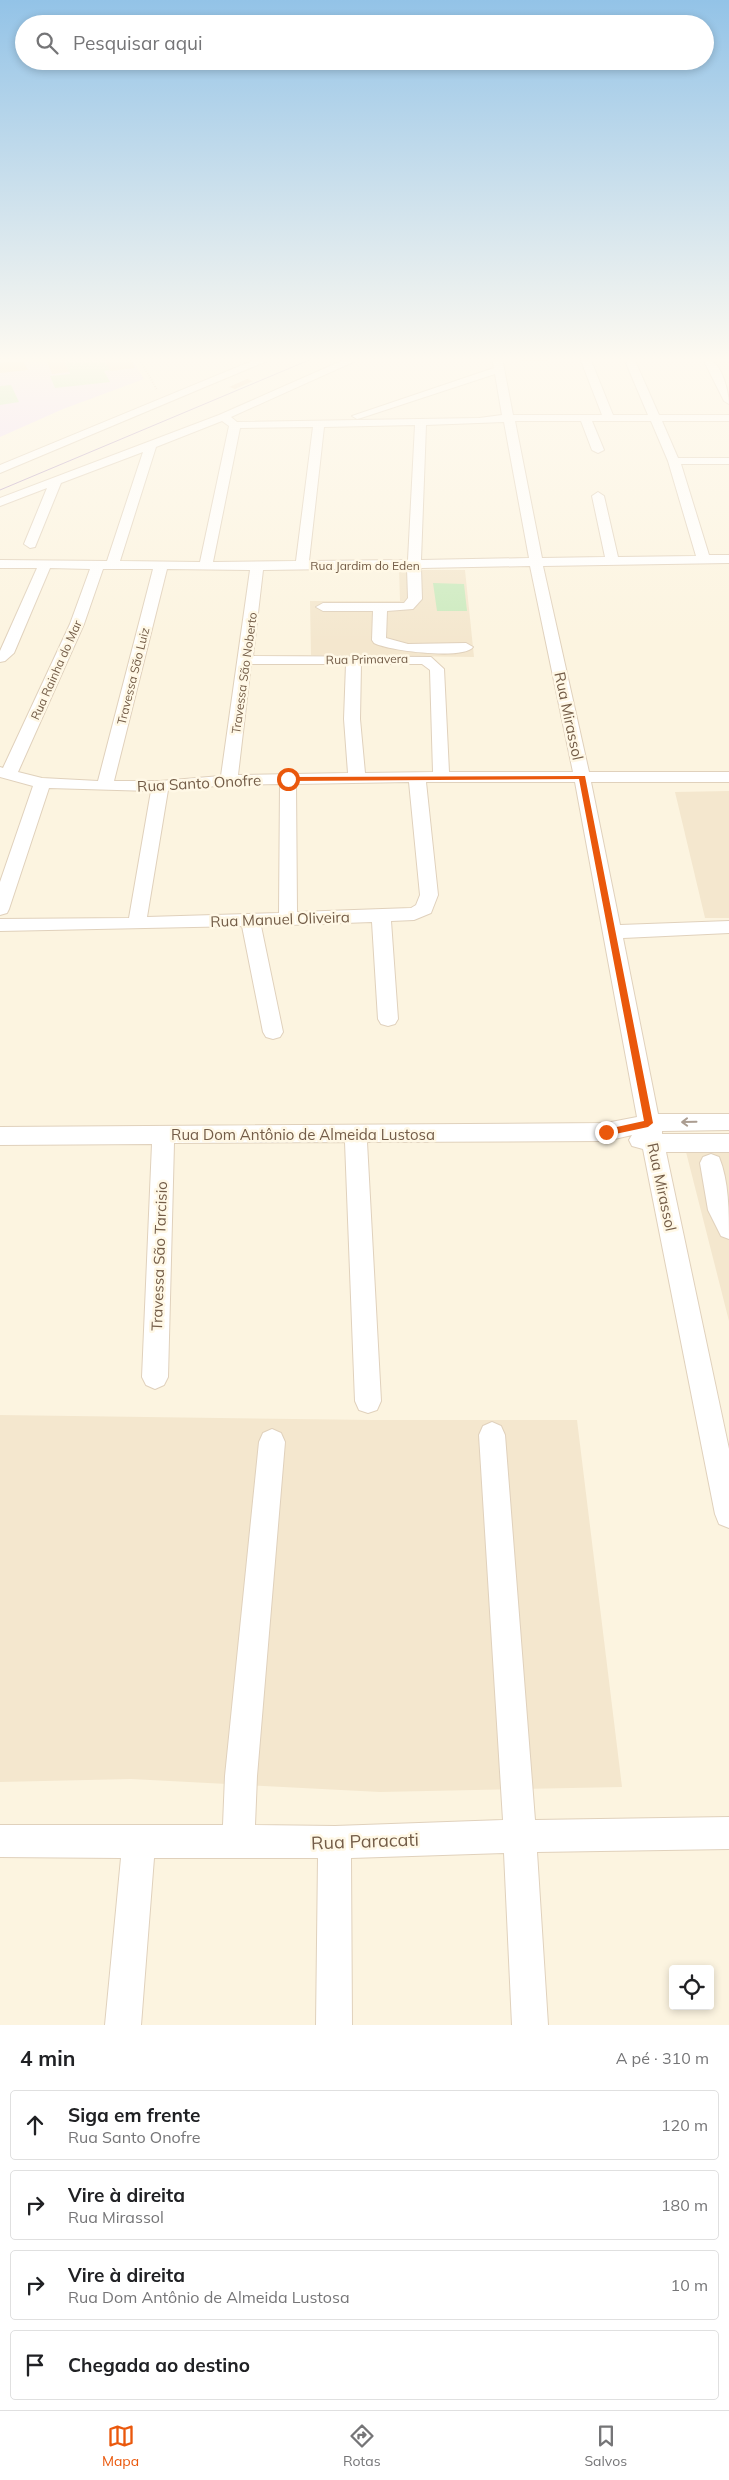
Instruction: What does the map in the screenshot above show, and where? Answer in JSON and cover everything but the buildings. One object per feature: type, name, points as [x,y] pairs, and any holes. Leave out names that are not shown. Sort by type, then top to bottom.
[{"type":"street","points":[[0,469],[40,452]]},
{"type":"street","points":[[0,502],[129,452]]},
{"type":"street","name":"Rua Rainha do Mar","points":[[4,773],[105,565],[148,452]]},
{"type":"street","points":[[206,566],[229,452]]},
{"type":"street","points":[[302,566],[315,452]]},
{"type":"street","points":[[323,607],[380,608],[402,607],[412,603],[414,599],[420,452]]},
{"type":"street","name":"Rua Mirassol","points":[[515,452],[536,563],[582,777],[651,1133],[729,1514]]},
{"type":"street","points":[[670,452],[704,559]]},
{"type":"street","points":[[674,461],[729,462]]},
{"type":"street","points":[[30,544],[56,480]]},
{"type":"street","points":[[598,496],[612,561]]},
{"type":"street","name":"Rua Jardim do Eden","points":[[0,564],[302,566],[729,559]]},
{"type":"street","points":[[0,658],[7,653],[45,564]]},
{"type":"street","name":"Travessa São Luiz","points":[[105,786],[161,565]]},
{"type":"street","name":"Travessa São Noberto","points":[[229,780],[257,566]]},
{"type":"street","points":[[380,608],[379,640],[383,643],[398,646],[466,646]]},
{"type":"street","name":"Rua Primavera","points":[[246,660],[415,658],[426,660],[437,669],[441,777]]},
{"type":"street","points":[[354,660],[351,728],[358,778]]},
{"type":"street","name":"Rua Santo Onofre","points":[[4,773],[42,783],[105,786],[160,786],[229,780],[417,777],[729,777]]},
{"type":"street","name":"Rua Manuel Oliveira","points":[[0,925],[137,924],[414,914],[424,909],[430,895],[417,777]]},
{"type":"street","points":[[288,779],[288,918]]},
{"type":"street","points":[[0,909],[42,783]]},
{"type":"street","points":[[137,924],[160,786]]},
{"type":"street","points":[[381,915],[388,1019]]},
{"type":"street","points":[[250,920],[273,1032]]},
{"type":"street","points":[[612,932],[729,927]]},
{"type":"street","name":"Rua Dom Antônio de Almeida Lustosa","points":[[651,1133],[729,1122]]},
{"type":"street","name":"Rua Dom Antônio de Almeida Lustosa","points":[[0,1136],[606,1132],[651,1133],[729,1143]]},
{"type":"street","points":[[356,1134],[368,1401]]},
{"type":"street","name":"Travessa São Tarcisio","points":[[154,1377],[162,1135]]},
{"type":"street","points":[[711,1163],[720,1210],[729,1230]]},
{"type":"street","points":[[492,1435],[520,1836],[530,2025]]},
{"type":"street","points":[[238,1843],[241,1776],[272,1442]]},
{"type":"street","name":"Rua Paracati","points":[[0,1841],[139,1843],[335,1842],[520,1836],[729,1833]]},
{"type":"street","points":[[334,2025],[335,1842]]},
{"type":"street","points":[[123,2025],[139,1843]]},
{"type":"shaded area","points":[[399,570],[465,570],[474,657],[311,655],[310,601],[400,601]]},
{"type":"shaded area","points":[[729,791],[729,918],[705,918],[675,792]]},
{"type":"shaded area","points":[[686,1152],[729,1152],[729,1321]]},
{"type":"shaded area","points":[[0,1415],[373,1420],[577,1420],[622,1787],[380,1792],[131,1779],[0,1782]]},
{"type":"green space","points":[[433,583],[464,584],[467,611],[437,611]]},
{"type":"tram line","points":[[0,490],[89,452]]},
{"type":"route","points":[[288,779],[582,777],[648,1123],[606,1132]]}]
